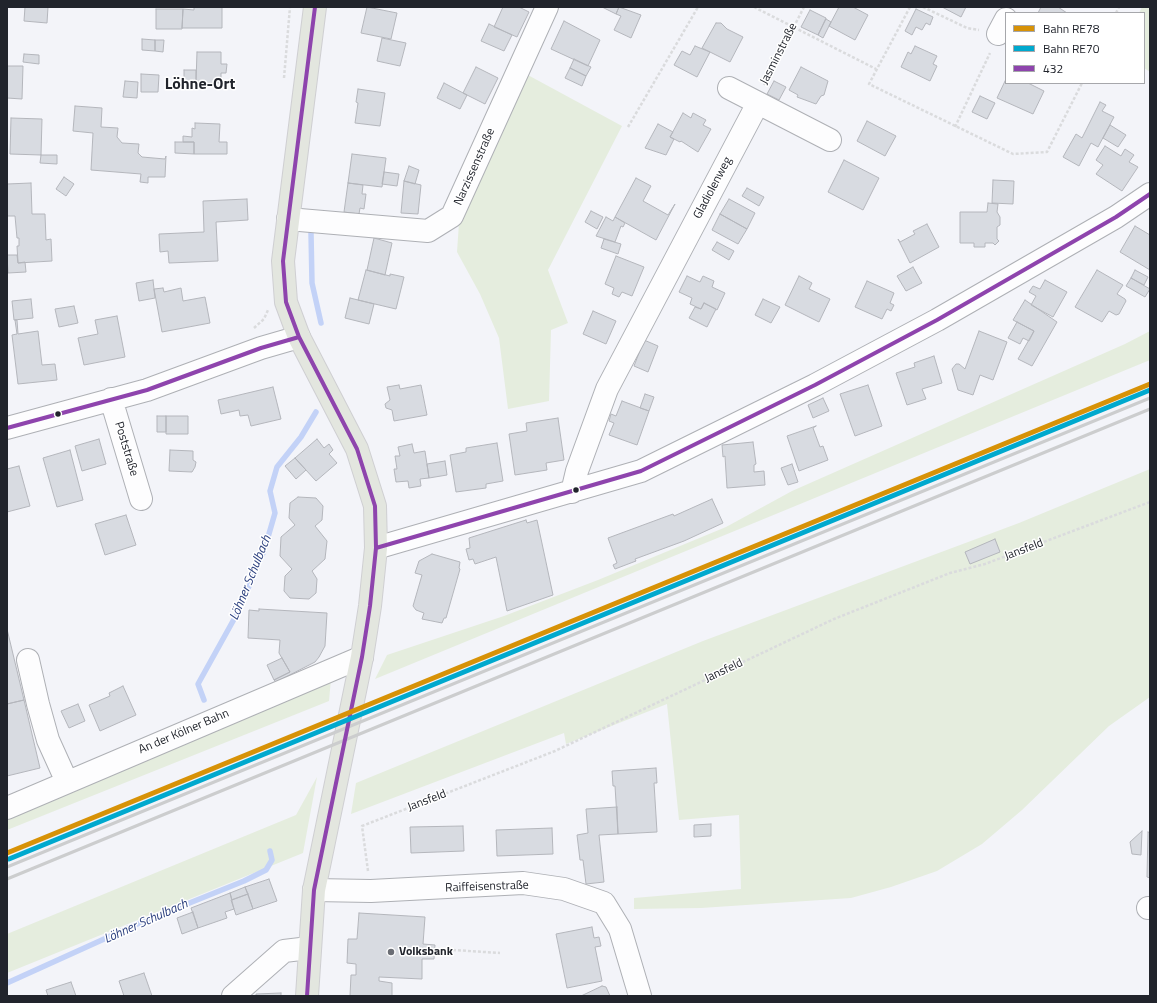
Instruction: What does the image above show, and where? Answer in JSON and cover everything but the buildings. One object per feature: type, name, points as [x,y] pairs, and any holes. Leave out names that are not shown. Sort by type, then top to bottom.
[{"type":"main road","points":[[307,996],[308,948],[314,890],[362,657],[370,606],[376,548],[375,506],[357,449],[299,337],[286,302],[283,261],[303,112],[315,7]]},
{"type":"street","name":"Narzissenstraße","points":[[288,219],[428,231],[452,216],[547,7]]},
{"type":"street","points":[[729,88],[830,140]]},
{"type":"street","name":"Gladiolenweg","points":[[572,492],[577,471],[607,389],[758,103]]},
{"type":"street","points":[[376,548],[641,471],[815,385],[937,320],[1096,229],[1150,194]]},
{"type":"street","points":[[7,428],[147,390],[262,348],[299,337]]},
{"type":"street","name":"Poststraße","points":[[111,399],[141,499]]},
{"type":"street","name":"An der Kölner Bahn","points":[[7,808],[362,657]]},
{"type":"street","points":[[28,660],[32,683],[48,740],[67,782]]},
{"type":"street","name":"Raiffeisenstraße","points":[[314,890],[370,891],[523,883],[564,889],[604,903],[620,929],[640,996]]},
{"type":"street","points":[[233,996],[284,952],[308,948]]},
{"type":"path","points":[[283,82],[290,7]]},
{"type":"path","points":[[628,126],[698,7]]},
{"type":"path","points":[[754,7],[876,69]]},
{"type":"path","name":"Jasminstraße","points":[[758,103],[760,92],[804,7]]},
{"type":"path","points":[[910,7],[869,84],[1013,154],[1047,152],[1081,84]]},
{"type":"path","points":[[923,7],[967,28],[1002,27],[956,127]]},
{"type":"path","name":"Jansfeld","points":[[370,891],[362,826],[555,750],[834,619],[950,573],[985,564],[1150,502]]},
{"type":"path","points":[[438,949],[500,953]]},
{"type":"green space","points":[[1142,7],[1150,7],[1150,72],[1145,69],[1145,12],[1140,12]]},
{"type":"green space","points":[[526,74],[622,126],[548,270],[568,323],[551,330],[549,401],[508,409],[499,338],[480,294],[457,252],[459,223]]},
{"type":"green space","points":[[1150,331],[1150,360],[375,679],[387,655],[504,616],[598,580],[726,527],[792,491],[1125,344]]},
{"type":"green space","points":[[1150,469],[1150,697],[1109,726],[1022,810],[982,844],[937,871],[891,887],[851,898],[701,908],[634,909],[634,898],[741,889],[739,815],[679,820],[667,704],[566,744],[564,733],[351,814],[356,783],[703,641],[1019,523]]},
{"type":"green space","points":[[331,679],[329,701],[7,830],[7,816]]},
{"type":"green space","points":[[317,777],[303,853],[7,973],[7,934],[296,815]]},
{"type":"waterway","points":[[311,233],[312,283],[321,323]]},
{"type":"waterway","name":"Löhner Schulbach","points":[[204,700],[198,684],[238,612],[264,551],[275,513],[270,491],[277,467],[301,437],[316,412]]},
{"type":"waterway","name":"Löhner Schulbach","points":[[7,983],[135,925],[244,881],[266,870],[272,860],[270,851]]},
{"type":"railway","points":[[7,867],[1150,398]]},
{"type":"railway","points":[[7,879],[1150,409]]},
{"type":"rail line","name":"RE78","points":[[7,853],[1150,384]]},
{"type":"rail line","name":"RE70","points":[[9,859],[1150,390]]},
{"type":"transit line","name":"432","points":[[307,996],[314,890],[362,657],[370,606],[376,548],[375,506],[357,449],[299,337],[286,302],[283,261],[315,7]]},
{"type":"transit line","name":"432","points":[[376,548],[641,471],[815,385],[937,320],[1116,217],[1150,194]]},
{"type":"transit line","name":"432","points":[[7,428],[147,390],[261,348],[299,337]]},
{"type":"place","name":"Volksbank","points":[[391,952]]},
{"type":"district","name":"Löhne-Ort","points":[[200,85]]}]
